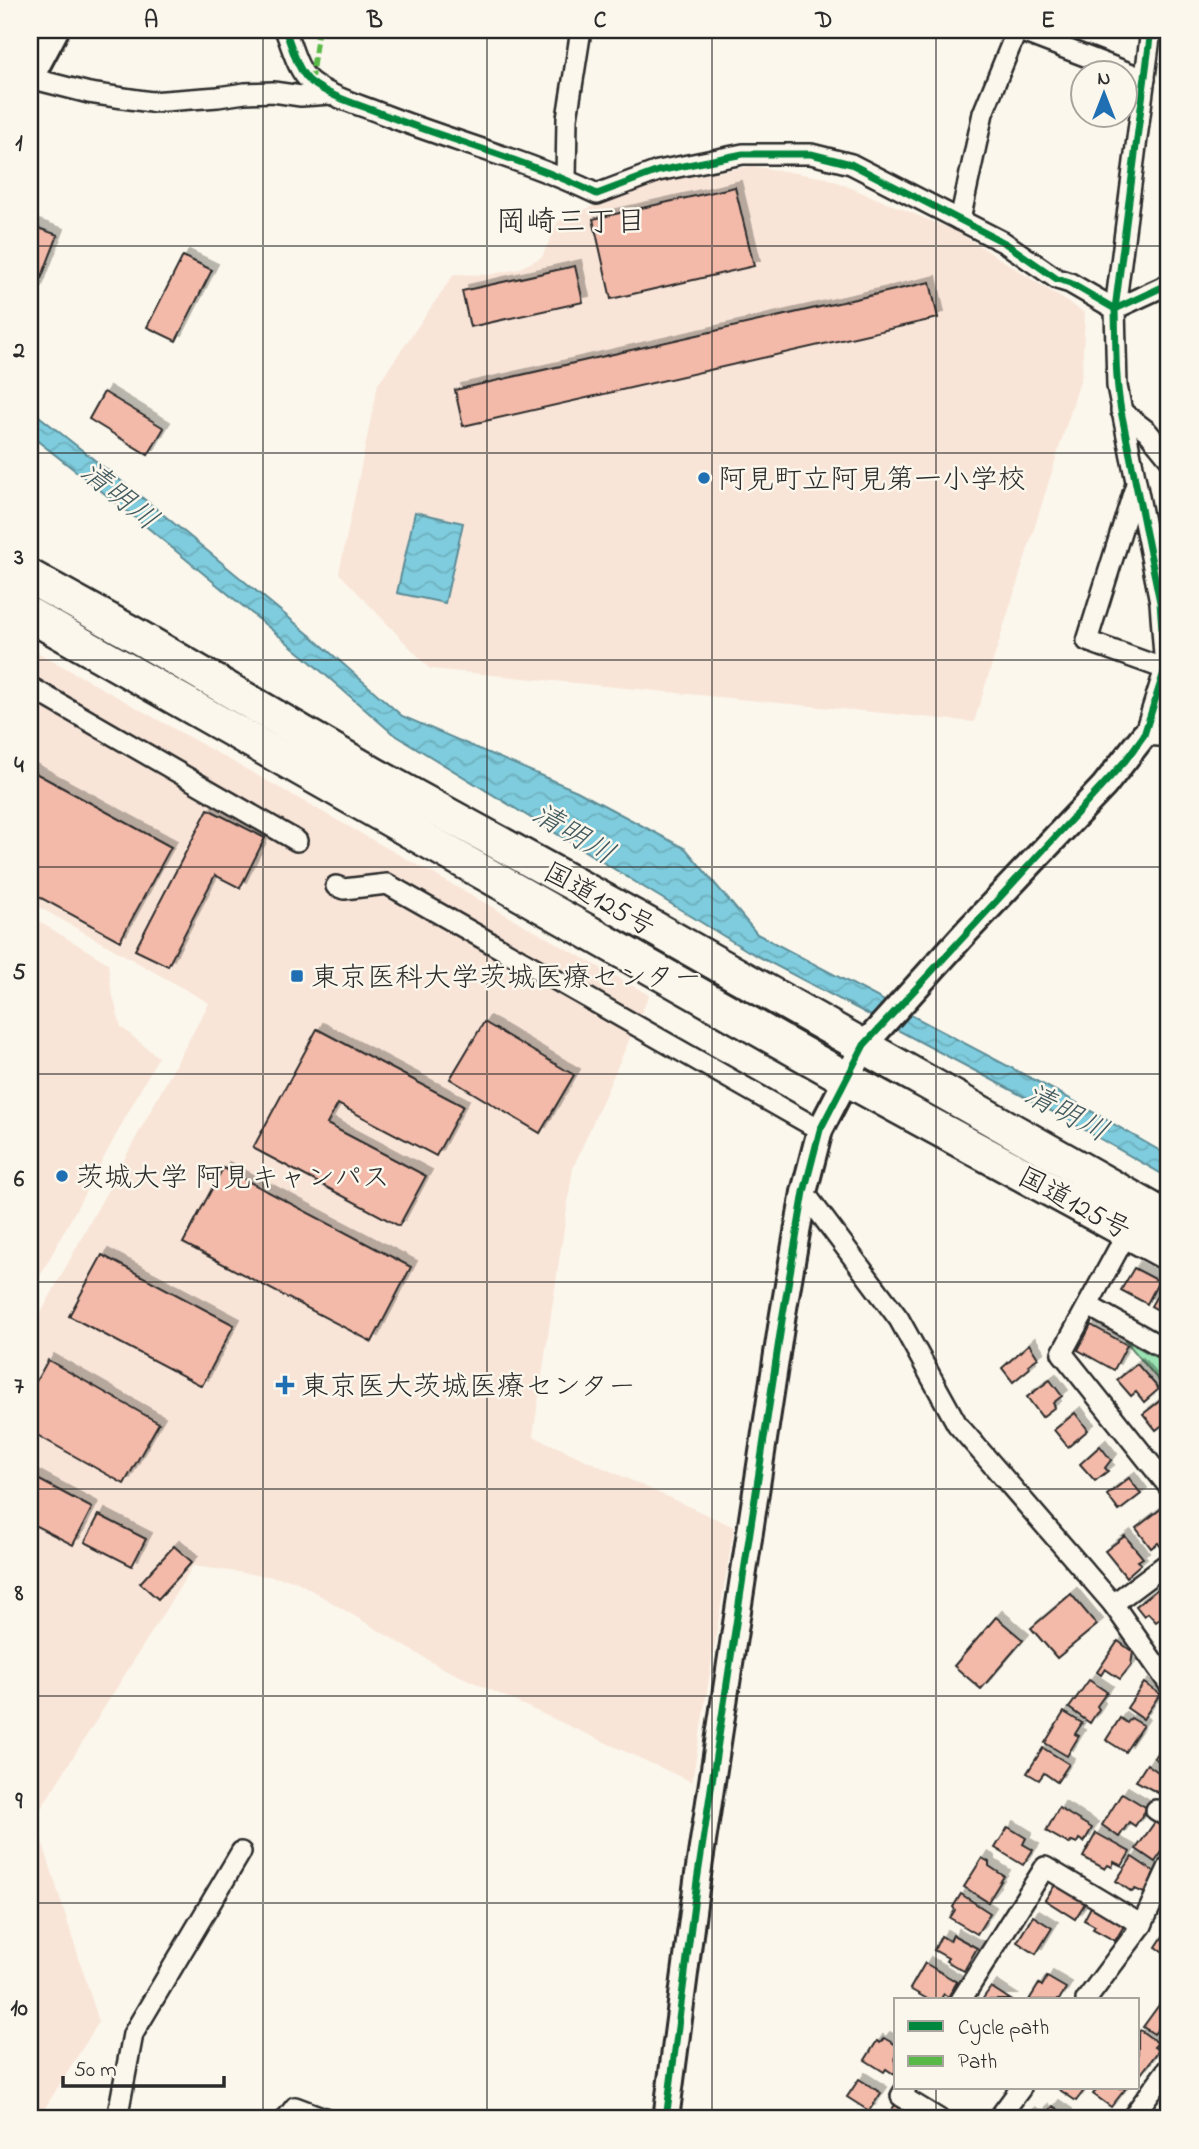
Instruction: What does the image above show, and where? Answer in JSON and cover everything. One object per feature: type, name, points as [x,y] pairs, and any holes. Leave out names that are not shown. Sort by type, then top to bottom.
[{"type":"highway","name":"国道125号","points":[[30,577],[375,775],[864,1045],[1169,1219]]},
{"type":"highway","name":"国道125号","points":[[30,615],[845,1078],[1169,1254]]},
{"type":"street","points":[[56,30],[30,78],[89,93],[151,102],[245,93],[274,92],[301,96],[331,94]]},
{"type":"street","points":[[285,30],[303,74],[331,94],[429,132],[566,179],[597,194],[658,171],[743,154],[811,154],[851,164],[1005,243],[1058,279],[1115,309]]},
{"type":"street","points":[[566,179],[567,118],[581,30]]},
{"type":"street","points":[[960,220],[983,113],[1017,30],[1145,79]]},
{"type":"street","points":[[666,2119],[696,1881],[804,1192],[820,1130],[864,1045],[1104,786],[1144,734],[1165,669],[1160,602],[1117,386],[1115,309],[1152,30]]},
{"type":"street","points":[[1115,309],[1169,284]]},
{"type":"street","points":[[1121,411],[1147,431],[1169,458]]},
{"type":"street","points":[[1136,485],[1087,641],[1165,669]]},
{"type":"street","points":[[30,687],[298,841]]},
{"type":"street","points":[[1144,734],[1159,736],[1169,729]]},
{"type":"street","points":[[336,886],[344,889],[387,884],[820,1130]]},
{"type":"street","points":[[804,1192],[899,1319],[957,1424],[1113,1604],[1169,1684]]},
{"type":"street","points":[[1128,1231],[1062,1353],[1169,1487]]},
{"type":"street","points":[[1089,1306],[1169,1351]]},
{"type":"street","points":[[1113,1604],[1169,1562]]},
{"type":"street","points":[[117,2119],[133,2034],[241,1852]]},
{"type":"street","points":[[1087,1998],[1142,1925],[1169,1866]]},
{"type":"street","points":[[962,1998],[1045,1867],[1142,1925]]},
{"type":"street","points":[[1131,2119],[1169,2067]]},
{"type":"street","points":[[905,2090],[901,2096],[939,2119]]},
{"type":"street","points":[[998,2119],[1020,2090]]},
{"type":"street","points":[[286,2119],[295,2107],[327,2119]]},
{"type":"shaded area","name":"阿見町立阿見第一小学校","points":[[752,166],[827,178],[958,232],[1085,313],[1082,375],[974,722],[430,669],[339,573],[378,384],[454,274],[488,275],[518,269],[542,257],[558,221],[646,184]]},
{"type":"shaded area","name":"東京医大茨城医療センター","points":[[30,648],[649,995],[573,1168],[533,1436],[734,1527],[692,1782],[440,1667],[294,1580],[193,1566],[35,1818],[99,2022],[38,2119],[30,2119],[30,1333],[209,1003],[30,902]]},
{"type":"shaded area","name":"茨城大学 阿見キャンパス","points":[[30,916],[108,963],[121,1027],[158,1057],[30,1295]]},
{"type":"green space","points":[[1125,1340],[1169,1365],[1169,1393]]},
{"type":"water","name":"清明川","points":[[30,409],[317,641],[402,716],[577,791],[686,849],[757,934],[1063,1095],[1169,1156],[1169,1178],[1053,1112],[748,951],[392,733],[306,658],[30,435]]},
{"type":"water","points":[[415,512],[463,523],[445,603],[397,593]]},
{"type":"building","points":[[735,187],[754,266],[611,299],[593,219]]},
{"type":"building","points":[[30,225],[58,235],[36,292],[30,290]]},
{"type":"building","points":[[183,256],[212,270],[176,341],[147,327]]},
{"type":"building","points":[[575,266],[583,302],[470,327],[462,291]]},
{"type":"building","points":[[930,282],[938,318],[463,426],[455,390]]},
{"type":"building","points":[[104,392],[164,428],[148,455],[89,419]]},
{"type":"building","points":[[30,770],[171,847],[120,941],[30,892]]},
{"type":"building","points":[[208,809],[265,838],[240,888],[215,875],[168,966],[135,950]]},
{"type":"building","points":[[484,1022],[574,1075],[540,1133],[450,1079]]},
{"type":"building","points":[[317,1029],[463,1106],[436,1156],[338,1104],[327,1124],[426,1176],[399,1226],[253,1148]]},
{"type":"building","points":[[223,1168],[411,1267],[372,1342],[183,1243]]},
{"type":"building","points":[[102,1255],[234,1325],[202,1386],[69,1316]]},
{"type":"building","points":[[1134,1268],[1159,1281],[1147,1304],[1121,1290]]},
{"type":"building","points":[[1163,1285],[1169,1288],[1169,1316],[1151,1306]]},
{"type":"building","points":[[1091,1325],[1127,1345],[1114,1370],[1078,1350]]},
{"type":"building","points":[[1029,1344],[1038,1358],[1013,1382],[1002,1368]]},
{"type":"building","points":[[48,1360],[159,1423],[124,1484],[30,1431],[30,1392]]},
{"type":"building","points":[[1137,1364],[1159,1389],[1144,1402],[1136,1392],[1131,1396],[1117,1380]]},
{"type":"building","points":[[1050,1380],[1062,1396],[1053,1403],[1055,1407],[1042,1417],[1027,1397]]},
{"type":"building","points":[[1165,1397],[1169,1402],[1169,1427],[1165,1423],[1156,1430],[1143,1414]]},
{"type":"building","points":[[1075,1413],[1088,1430],[1068,1447],[1054,1430]]},
{"type":"building","points":[[1100,1446],[1111,1460],[1105,1468],[1108,1471],[1095,1481],[1080,1464]]},
{"type":"building","points":[[30,1475],[92,1508],[73,1545],[30,1523]]},
{"type":"building","points":[[1129,1478],[1141,1494],[1119,1511],[1107,1495]]},
{"type":"building","points":[[1162,1508],[1169,1518],[1169,1523],[1163,1528],[1169,1541],[1161,1547],[1158,1543],[1151,1548],[1136,1528]]},
{"type":"building","points":[[99,1515],[146,1539],[132,1566],[85,1542]]},
{"type":"building","points":[[1125,1536],[1143,1558],[1138,1561],[1141,1564],[1126,1577],[1105,1551]]},
{"type":"building","points":[[174,1546],[192,1562],[158,1599],[140,1583]]},
{"type":"building","points":[[1163,1585],[1169,1593],[1169,1612],[1156,1622],[1148,1613],[1144,1616],[1136,1606]]},
{"type":"building","points":[[1071,1594],[1097,1625],[1057,1658],[1031,1628]]},
{"type":"building","points":[[996,1617],[1023,1640],[981,1689],[954,1666]]},
{"type":"building","points":[[1118,1641],[1133,1652],[1131,1665],[1120,1679],[1105,1669],[1101,1675],[1097,1672]]},
{"type":"building","points":[[1089,1680],[1107,1692],[1090,1723],[1069,1708]]},
{"type":"building","points":[[1144,1683],[1160,1694],[1143,1719],[1127,1708]]},
{"type":"building","points":[[1064,1712],[1082,1723],[1075,1734],[1079,1736],[1067,1756],[1045,1743]]},
{"type":"building","points":[[1120,1718],[1127,1723],[1131,1718],[1143,1725],[1125,1752],[1106,1740]]},
{"type":"building","points":[[1166,1738],[1169,1740],[1169,1764],[1166,1762],[1165,1765],[1154,1758]]},
{"type":"building","points":[[1043,1748],[1069,1764],[1057,1782],[1044,1773],[1039,1780],[1027,1773]]},
{"type":"building","points":[[1147,1764],[1165,1777],[1158,1793],[1136,1781]]},
{"type":"building","points":[[1122,1793],[1147,1808],[1135,1826],[1129,1822],[1119,1837],[1102,1825]]},
{"type":"building","points":[[1059,1808],[1092,1828],[1084,1842],[1079,1839],[1077,1843],[1072,1841],[1069,1844],[1046,1831]]},
{"type":"building","points":[[1155,1822],[1169,1832],[1169,1850],[1168,1852],[1164,1849],[1155,1862],[1136,1849]]},
{"type":"building","points":[[1008,1827],[1026,1838],[1023,1844],[1033,1850],[1023,1865],[995,1848]]},
{"type":"building","points":[[1096,1833],[1130,1852],[1122,1866],[1114,1862],[1112,1867],[1108,1865],[1105,1869],[1083,1857]]},
{"type":"building","points":[[1132,1857],[1156,1873],[1144,1893],[1135,1889],[1132,1892],[1116,1881]]},
{"type":"building","points":[[982,1858],[1004,1876],[988,1902],[964,1887]]},
{"type":"building","points":[[1057,1882],[1087,1900],[1075,1919],[1045,1900]]},
{"type":"building","points":[[961,1894],[990,1913],[977,1934],[950,1918]]},
{"type":"building","points":[[1092,1905],[1125,1924],[1115,1941],[1093,1929],[1095,1926],[1084,1920]]},
{"type":"building","points":[[1033,1916],[1052,1928],[1036,1954],[1017,1942]]},
{"type":"building","points":[[1169,1927],[1169,1960],[1166,1958],[1168,1955],[1156,1947]]},
{"type":"building","points":[[953,1935],[977,1948],[964,1971],[946,1961],[948,1958],[934,1950],[941,1936],[950,1941]]},
{"type":"building","points":[[925,1963],[957,1982],[948,1997],[944,1994],[941,1998],[926,1998],[910,1989]]},
{"type":"building","points":[[1047,1977],[1066,1988],[1060,1998],[1030,1998],[1039,1984],[1042,1986]]},
{"type":"building","points":[[991,1987],[1008,1998],[983,1998]]},
{"type":"building","points":[[1167,1994],[1169,2031],[1161,2025],[1154,2034],[1143,2027]]},
{"type":"building","points":[[1140,2030],[1158,2043],[1154,2047],[1159,2050],[1141,2074]]},
{"type":"building","points":[[884,2038],[894,2044],[894,2074],[886,2069],[884,2072],[865,2060],[877,2041],[880,2043]]},
{"type":"building","points":[[859,2079],[881,2093],[869,2111],[847,2097]]},
{"type":"building","points":[[1060,2090],[1084,2090],[1076,2101]]},
{"type":"building","points":[[1096,2090],[1124,2090],[1111,2107],[1093,2094]]},
{"type":"building","points":[[895,2105],[915,2119],[885,2119]]},
{"type":"building","points":[[1053,2106],[1066,2115],[1063,2119],[1025,2119],[1029,2113],[1037,2118],[1042,2110],[1047,2114]]},
{"type":"marked path","points":[[311,82],[318,30]]},
{"type":"cycle path","points":[[285,30],[295,58],[306,77],[328,92],[411,125],[545,172],[597,194],[658,171],[743,154],[811,154],[851,164],[1005,243],[1057,279],[1070,283],[1115,309],[1169,284]]},
{"type":"cycle path","points":[[666,2119],[697,1881],[783,1314],[804,1192],[820,1130],[864,1045],[1125,761],[1144,735],[1165,669],[1160,602],[1121,411],[1115,309],[1151,30]]},
{"type":"place","name":"阿見町立阿見第一小学校","points":[[704,478]]},
{"type":"place","name":"東京医科大学茨城医療センター","points":[[297,976]]},
{"type":"place","name":"茨城大学 阿見キャンパス","points":[[62,1176]]},
{"type":"place","name":"東京医大茨城医療センター","points":[[285,1385]]},
{"type":"district","name":"岡崎三丁目","points":[[571,221]]}]
